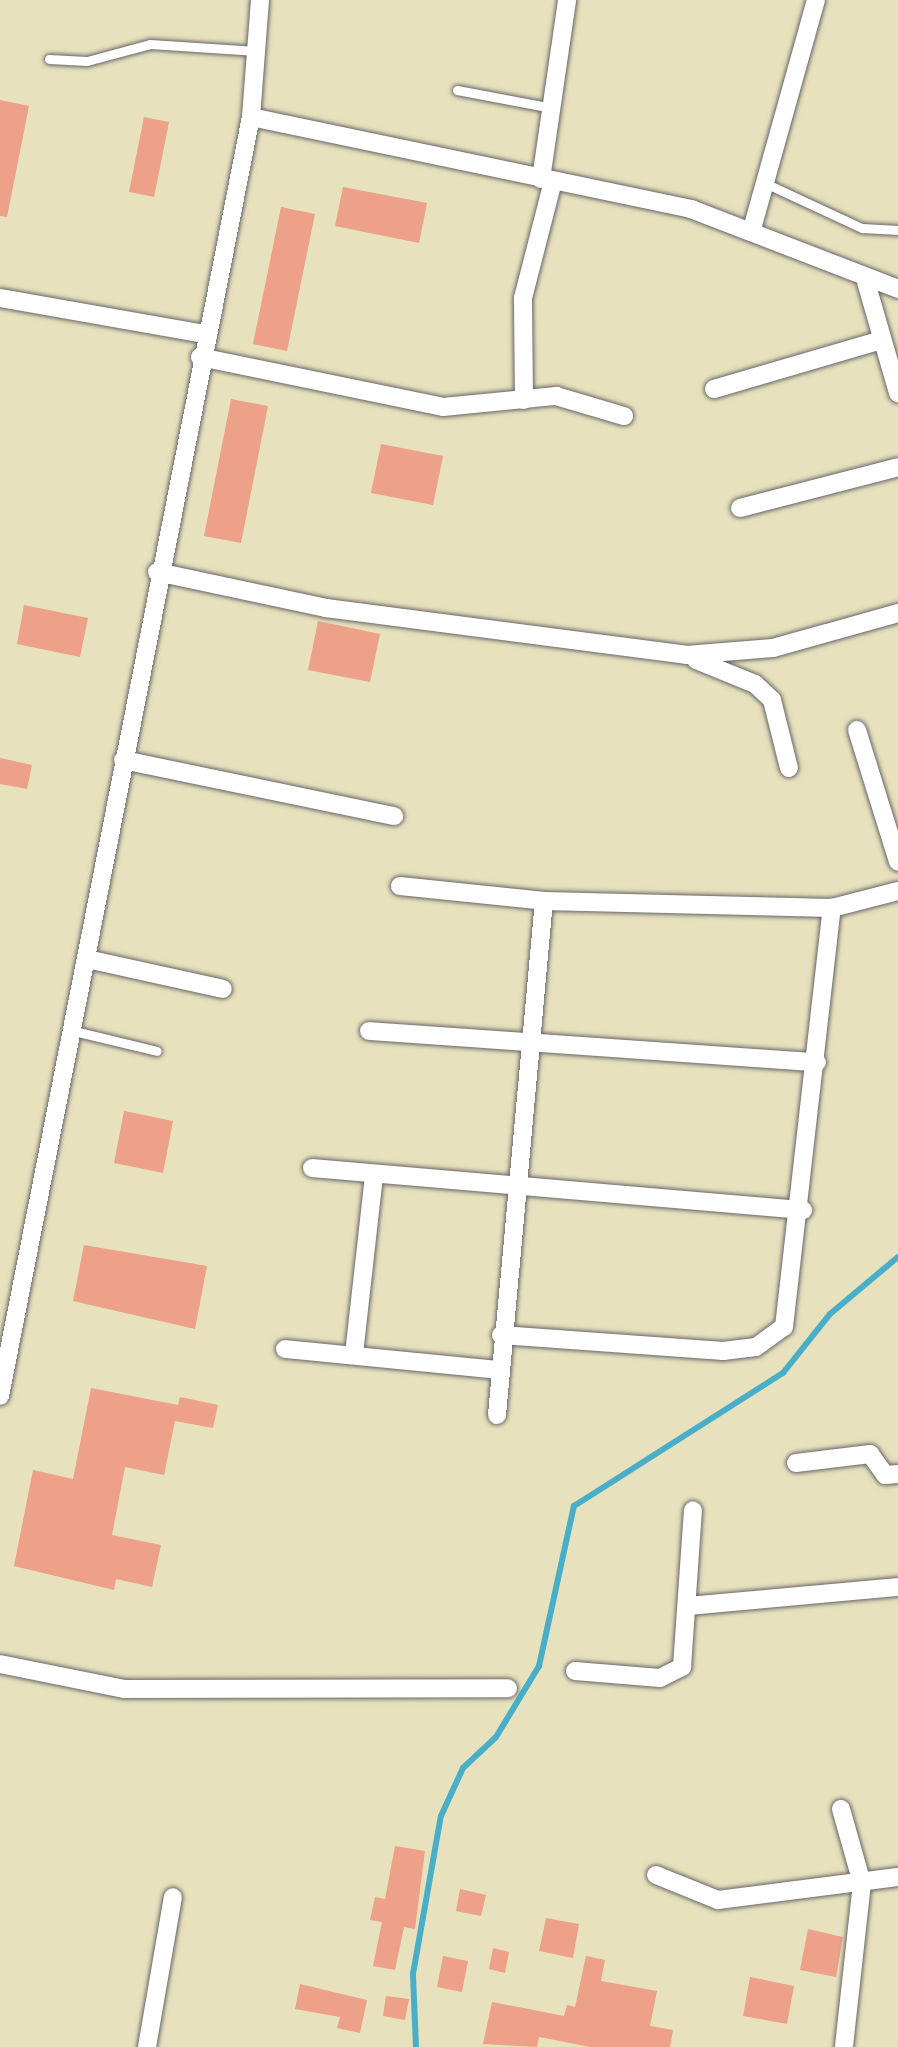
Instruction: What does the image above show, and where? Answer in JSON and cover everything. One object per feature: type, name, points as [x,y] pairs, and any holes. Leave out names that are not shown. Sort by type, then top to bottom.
[{"type":"street","points":[[0,1396],[5,1343],[74,1031],[157,572],[251,117],[260,51],[260,0]]},
{"type":"street","points":[[524,400],[523,298],[547,180],[567,0]]},
{"type":"street","points":[[752,229],[816,0]]},
{"type":"street","points":[[251,117],[691,209],[752,229],[866,282],[898,289]]},
{"type":"street","points":[[866,282],[898,393]]},
{"type":"street","points":[[0,298],[205,334]]},
{"type":"street","points":[[714,389],[882,340]]},
{"type":"street","points":[[200,357],[443,407],[556,396],[624,416]]},
{"type":"street","points":[[740,508],[898,467]]},
{"type":"street","points":[[157,572],[313,606],[686,655],[773,648],[898,613]]},
{"type":"street","points":[[686,655],[755,684],[772,700],[789,768]]},
{"type":"street","points":[[857,730],[898,862]]},
{"type":"street","points":[[123,760],[394,816]]},
{"type":"street","points":[[400,886],[544,901],[832,908],[898,891]]},
{"type":"street","points":[[497,1415],[501,1335],[517,1184],[527,1042],[544,901]]},
{"type":"street","points":[[501,1335],[756,1347],[777,1335],[791,1313],[832,908]]},
{"type":"street","points":[[87,959],[223,989]]},
{"type":"street","points":[[369,1031],[817,1062]]},
{"type":"street","points":[[312,1168],[803,1210]]},
{"type":"street","points":[[354,1354],[374,1175]]},
{"type":"street","points":[[285,1349],[499,1370]]},
{"type":"street","points":[[796,1463],[870,1454],[885,1475],[898,1474]]},
{"type":"street","points":[[575,1671],[673,1673],[682,1667],[689,1606],[693,1510]]},
{"type":"street","points":[[689,1606],[898,1587]]},
{"type":"street","points":[[0,1664],[124,1689],[508,1688]]},
{"type":"street","points":[[841,1809],[862,1883],[844,2047]]},
{"type":"street","points":[[656,1875],[718,1900],[898,1877]]},
{"type":"street","points":[[147,2047],[173,1897]]},
{"type":"lane","points":[[49,59],[87,61],[150,44],[260,51]]},
{"type":"lane","points":[[457,90],[555,109]]},
{"type":"lane","points":[[767,184],[862,228],[898,230]]},
{"type":"lane","points":[[74,1031],[157,1051]]},
{"type":"building","points":[[0,100],[29,106],[7,217],[0,216]]},
{"type":"building","points":[[144,117],[169,122],[154,197],[129,192]]},
{"type":"building","points":[[343,187],[427,203],[419,243],[335,226]]},
{"type":"building","points":[[281,207],[315,214],[287,351],[253,344]]},
{"type":"building","points":[[231,399],[268,406],[241,543],[204,536]]},
{"type":"building","points":[[381,444],[443,456],[433,505],[371,493]]},
{"type":"building","points":[[24,605],[88,618],[80,657],[17,644]]},
{"type":"building","points":[[318,621],[380,634],[370,682],[308,670]]},
{"type":"building","points":[[0,758],[32,765],[27,789],[0,784]]},
{"type":"building","points":[[124,1111],[173,1121],[163,1173],[114,1163]]},
{"type":"building","points":[[84,1245],[207,1266],[195,1329],[73,1301]]},
{"type":"building","points":[[91,1388],[178,1405],[180,1397],[218,1405],[213,1428],[175,1421],[164,1475],[125,1467],[112,1535],[161,1545],[152,1587],[116,1579],[114,1590],[14,1566],[33,1470],[73,1479]]},
{"type":"building","points":[[395,1846],[425,1851],[415,1929],[404,1927],[395,1970],[373,1966],[382,1922],[370,1920],[375,1897],[385,1899]]},
{"type":"building","points":[[460,1889],[486,1895],[481,1916],[456,1911]]},
{"type":"building","points":[[546,1918],[579,1924],[573,1958],[539,1951]]},
{"type":"building","points":[[808,1929],[843,1937],[836,1977],[800,1970]]},
{"type":"building","points":[[493,1948],[509,1952],[505,1973],[489,1969]]},
{"type":"building","points":[[443,1956],[468,1961],[462,1992],[437,1987]]},
{"type":"building","points":[[586,1956],[605,1960],[601,1981],[657,1991],[650,2026],[673,2030],[670,2047],[590,2047],[539,2037],[537,2047],[483,2044],[492,2002],[564,2016],[567,2005],[575,2007]]},
{"type":"building","points":[[750,1977],[794,1986],[787,2024],[743,2016]]},
{"type":"building","points":[[300,1984],[367,2000],[360,2033],[337,2028],[340,2017],[295,2009]]},
{"type":"building","points":[[386,1996],[409,1999],[405,2020],[383,2016]]},
{"type":"waterway","points":[[416,2047],[413,1974],[441,1816],[463,1768],[496,1737],[539,1666],[574,1506],[783,1373],[830,1314],[898,1257]]}]
